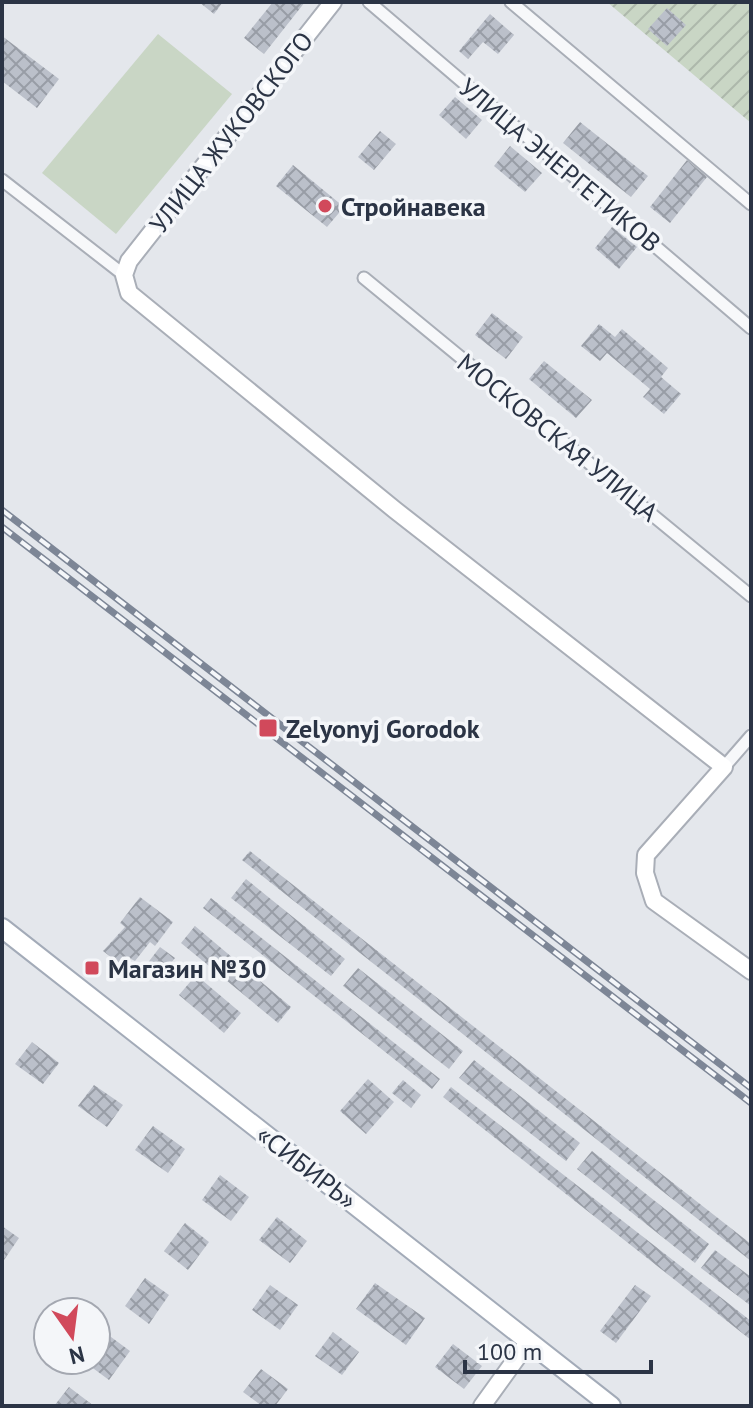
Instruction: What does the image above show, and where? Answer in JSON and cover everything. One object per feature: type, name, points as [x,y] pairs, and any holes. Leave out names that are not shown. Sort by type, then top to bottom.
[{"type":"main road","name":"«СИБИРЬ»","points":[[2,928],[611,1406]]},
{"type":"street","name":"УЛИЦА ЖУКОВСКОГО","points":[[127,268],[333,2]]},
{"type":"street","name":"УЛИЦА ЭНЕРГЕТИКОВ","points":[[369,2],[751,328]]},
{"type":"street","points":[[511,2],[751,204]]},
{"type":"street","points":[[2,180],[127,268],[137,303],[724,767]]},
{"type":"street","name":"МОСКОВСКАЯ УЛИЦА","points":[[364,278],[751,596]]},
{"type":"street","points":[[751,736],[646,855],[645,873],[654,901],[751,971]]},
{"type":"street","points":[[482,1406],[529,1341]]},
{"type":"green space","points":[[607,2],[751,2],[751,123]]},
{"type":"green space","points":[[158,34],[232,94],[116,234],[42,173]]},
{"type":"building","points":[[199,2],[223,2],[214,14]]},
{"type":"building","points":[[273,2],[305,2],[264,54],[244,38]]},
{"type":"building","points":[[667,8],[686,25],[667,46],[648,29]]},
{"type":"building","points":[[490,14],[514,35],[498,54],[483,42],[468,59],[459,51]]},
{"type":"building","points":[[2,36],[59,79],[37,108],[2,81]]},
{"type":"building","points":[[455,97],[482,120],[466,139],[439,115]]},
{"type":"building","points":[[580,122],[648,176],[631,197],[563,143]]},
{"type":"building","points":[[380,131],[396,144],[374,170],[358,157]]},
{"type":"building","points":[[510,146],[542,173],[525,192],[494,166]]},
{"type":"building","points":[[687,160],[707,177],[670,223],[650,207]]},
{"type":"building","points":[[293,165],[344,207],[327,227],[276,186]]},
{"type":"building","points":[[612,227],[637,247],[619,269],[595,248]]},
{"type":"building","points":[[492,313],[523,337],[506,359],[475,335]]},
{"type":"building","points":[[599,324],[615,337],[622,329],[668,368],[661,377],[681,394],[664,414],[643,397],[650,389],[607,353],[600,361],[581,346]]},
{"type":"building","points":[[544,361],[592,400],[576,418],[529,379]]},
{"type":"building","points":[[250,851],[751,1244],[751,1261],[242,860]]},
{"type":"building","points":[[246,879],[345,959],[331,976],[231,898]]},
{"type":"building","points":[[140,897],[173,922],[155,946],[150,942],[125,968],[103,951],[125,927],[120,923]]},
{"type":"building","points":[[211,898],[440,1079],[432,1089],[203,908]]},
{"type":"building","points":[[195,926],[291,1007],[278,1023],[181,943]]},
{"type":"building","points":[[160,947],[175,958],[158,980],[143,969]]},
{"type":"building","points":[[358,968],[463,1051],[449,1069],[343,986]]},
{"type":"building","points":[[196,975],[241,1013],[224,1033],[179,995]]},
{"type":"building","points":[[32,1042],[59,1063],[43,1084],[15,1064]]},
{"type":"building","points":[[474,1060],[580,1143],[566,1161],[459,1078]]},
{"type":"building","points":[[368,1079],[394,1102],[366,1134],[340,1111]]},
{"type":"building","points":[[403,1080],[421,1095],[411,1108],[392,1093]]},
{"type":"building","points":[[94,1085],[123,1105],[107,1127],[78,1106]]},
{"type":"building","points":[[451,1087],[751,1321],[751,1340],[443,1097]]},
{"type":"building","points":[[153,1126],[185,1149],[168,1173],[135,1150]]},
{"type":"building","points":[[592,1151],[709,1244],[695,1263],[577,1169]]},
{"type":"building","points":[[220,1175],[249,1197],[231,1221],[202,1200]]},
{"type":"building","points":[[277,1217],[307,1241],[290,1263],[259,1240]]},
{"type":"building","points":[[185,1223],[209,1242],[188,1270],[164,1251]]},
{"type":"building","points":[[2,1226],[19,1238],[2,1263]]},
{"type":"building","points":[[715,1250],[751,1277],[751,1306],[701,1268]]},
{"type":"building","points":[[145,1278],[169,1295],[149,1324],[125,1306]]},
{"type":"building","points":[[375,1283],[425,1318],[406,1345],[356,1309]]},
{"type":"building","points":[[270,1285],[298,1305],[280,1330],[252,1310]]},
{"type":"building","points":[[635,1285],[651,1296],[616,1343],[600,1331]]},
{"type":"building","points":[[333,1332],[359,1352],[342,1375],[315,1356]]},
{"type":"building","points":[[112,1338],[130,1351],[112,1376]]},
{"type":"building","points":[[453,1344],[482,1366],[464,1389],[435,1367]]},
{"type":"building","points":[[261,1369],[288,1389],[275,1406],[262,1406],[243,1392]]},
{"type":"building","points":[[69,1387],[94,1406],[54,1406]]},
{"type":"railway","points":[[2,510],[751,1088]]},
{"type":"railway","points":[[2,527],[751,1103]]},
{"type":"place","name":"Стройнавека","points":[[325,206]]},
{"type":"place","name":"Zelyonyj Gorodok","points":[[268,728]]},
{"type":"place","name":"Магазин №30","points":[[92,968]]}]
